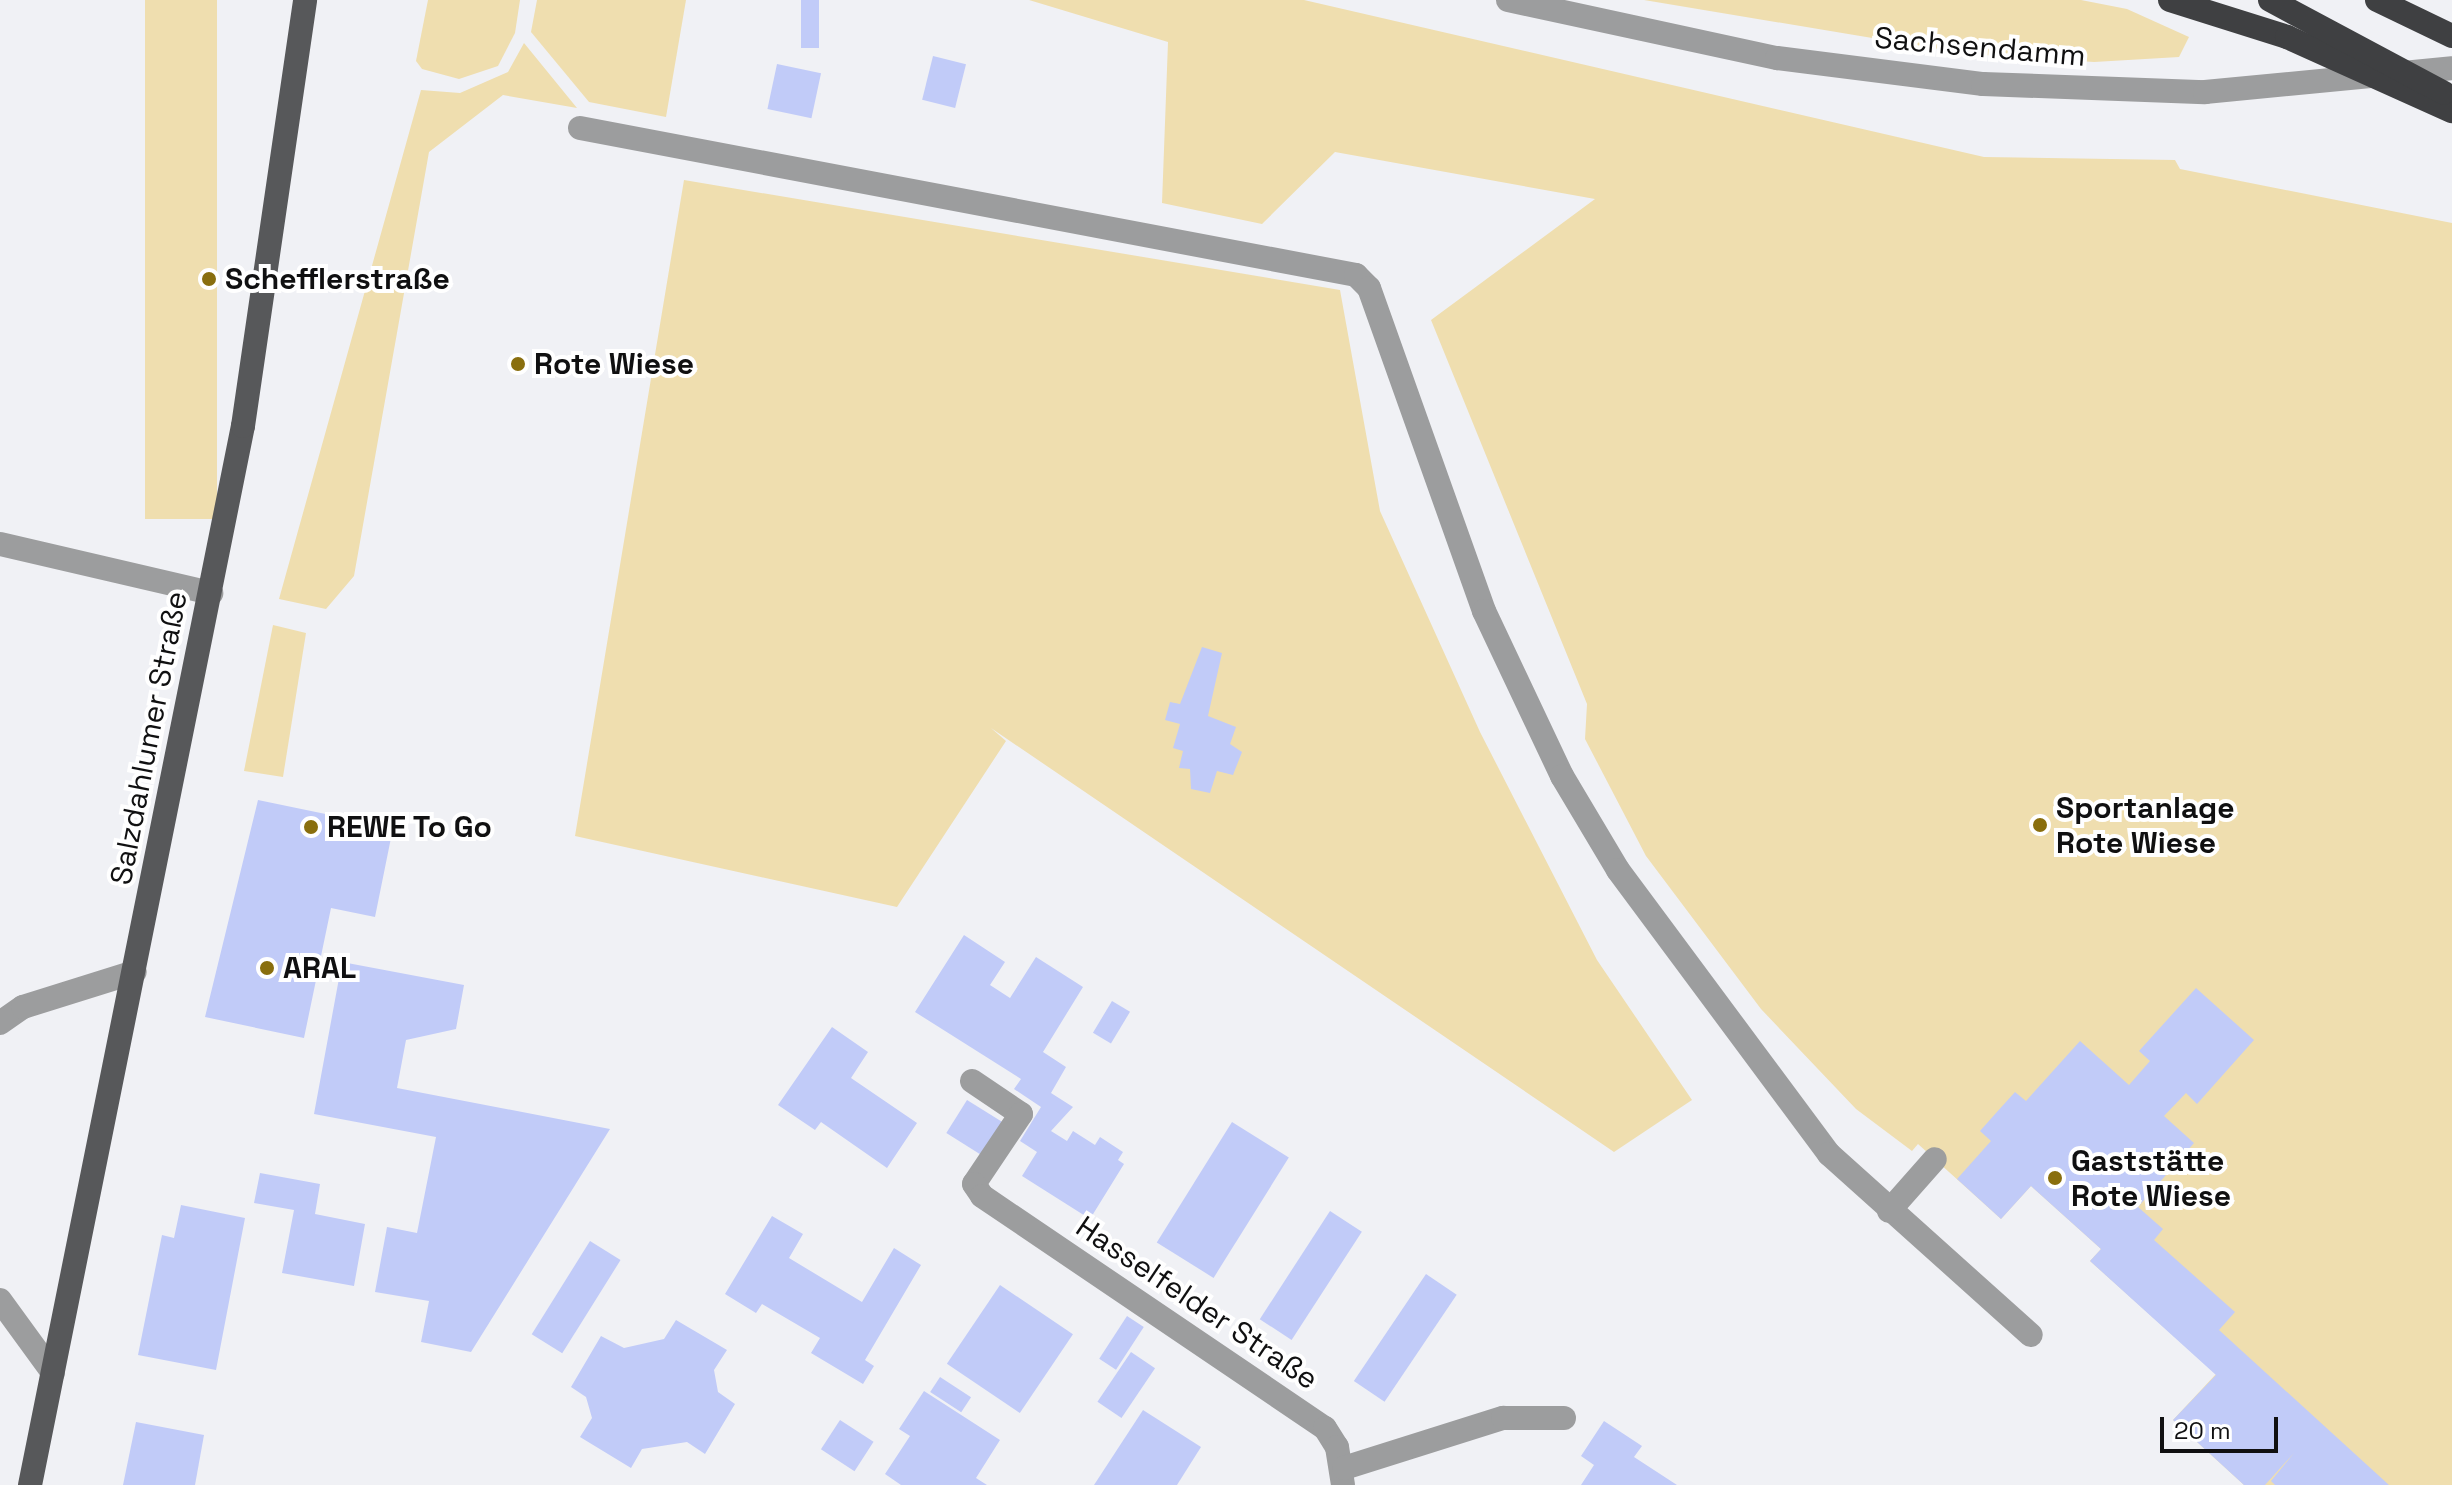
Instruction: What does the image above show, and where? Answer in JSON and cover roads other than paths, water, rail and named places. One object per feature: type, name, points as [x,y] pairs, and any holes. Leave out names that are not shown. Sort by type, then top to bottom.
[{"type":"highway","points":[[2170,0],[2287,37],[2452,111]]},
{"type":"highway","points":[[2270,0],[2452,99]]},
{"type":"highway","points":[[2377,0],[2452,36]]},
{"type":"main road","name":"Salzdahlumer Straße","points":[[30,1485],[211,593],[305,0]]},
{"type":"street","name":"Sachsendamm","points":[[1508,0],[1777,58],[2062,89],[2252,90],[2452,68]]},
{"type":"street","points":[[580,128],[1356,275],[1369,288],[1484,611],[1562,776],[1696,981],[1829,1154],[1889,1211],[2031,1335]]},
{"type":"street","points":[[0,544],[211,593]]},
{"type":"street","points":[[0,1023],[23,1007],[135,972]]},
{"type":"street","name":"Hasselfelder Straße","points":[[972,1081],[1021,1114],[974,1184],[982,1196],[1325,1428],[1344,1476]]},
{"type":"street","points":[[1889,1211],[1935,1159]]},
{"type":"street","points":[[0,1300],[53,1373]]},
{"type":"street","points":[[1344,1476],[1503,1418],[1564,1418]]},
{"type":"place","name":"Schefflerstraße","points":[[209,279]]},
{"type":"place","name":"Rote Wiese","points":[[518,364]]},
{"type":"place","name":"Sportanlage Rote Wiese","points":[[2040,825]]},
{"type":"place","name":"REWE To Go","points":[[311,827]]},
{"type":"place","name":"ARAL","points":[[267,968]]},
{"type":"place","name":"Gaststätte Rote Wiese","points":[[2055,1178]]}]
